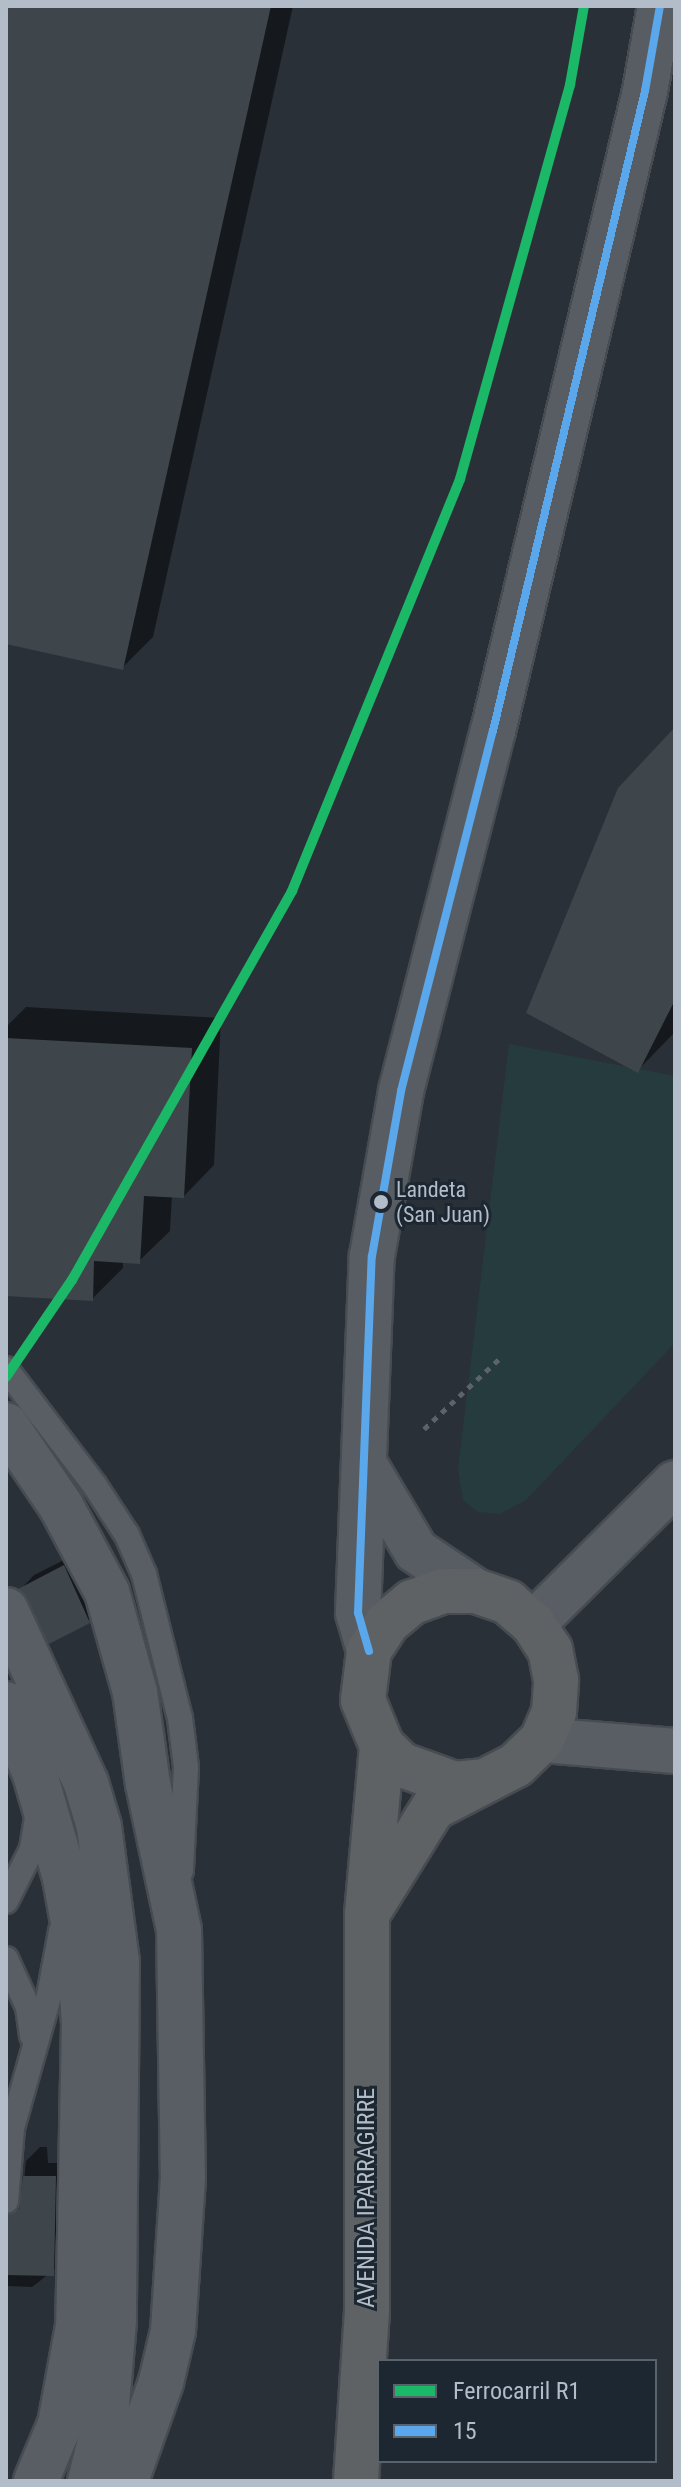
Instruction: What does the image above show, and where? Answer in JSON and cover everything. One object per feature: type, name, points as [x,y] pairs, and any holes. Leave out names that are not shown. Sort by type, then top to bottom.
[{"type":"highway","points":[[367,1914],[433,1808],[516,1765],[542,1740],[554,1712],[556,1680],[550,1650],[533,1624],[508,1602],[476,1591],[443,1591],[412,1602],[387,1623],[369,1651],[363,1700],[382,1746],[427,1778],[455,1784],[483,1781]]},
{"type":"highway","name":"AVENIDA IPARRAGIRRE","points":[[356,2481],[367,2309],[367,1914],[382,1746]]},
{"type":"highway","points":[[367,2309],[377,2441]]},
{"type":"street","points":[[369,1651],[358,1613],[372,1256],[401,1091],[493,731],[645,91],[660,6]]},
{"type":"street","points":[[6,1425],[89,1552],[111,1604],[135,1692],[148,1784],[179,1930],[183,2177],[173,2331],[161,2382],[126,2481]]},
{"type":"street","points":[[365,1465],[416,1551],[476,1591]]},
{"type":"street","points":[[533,1624],[675,1483]]},
{"type":"street","points":[[6,1610],[86,1783],[105,1856],[117,1962],[114,2321],[106,2416],[90,2481]]},
{"type":"street","points":[[6,1704],[35,1774],[55,1837],[73,1915],[84,2024],[81,2295],[72,2380],[36,2481]]},
{"type":"street","points":[[542,1740],[675,1751]]},
{"type":"lane","points":[[6,1369],[95,1486],[127,1535],[148,1587],[180,1718],[186,1767],[179,1930]]},
{"type":"lane","points":[[6,1901],[32,1849],[35,1774]]},
{"type":"lane","points":[[6,2201],[12,2128],[58,1957],[62,1888],[55,1837]]},
{"type":"lane","points":[[6,1959],[31,2022],[26,2074]]},
{"type":"path","points":[[424,1429],[499,1359]]},
{"type":"green space","points":[[509,1044],[675,1076],[675,1343],[526,1500],[500,1514],[478,1512],[463,1500],[458,1470]]},
{"type":"building","points":[[6,6],[271,6],[123,670],[6,644]]},
{"type":"building","points":[[675,727],[675,1000],[638,1073],[526,1013],[618,788]]},
{"type":"building","points":[[6,1038],[192,1048],[184,1198],[144,1196],[140,1264],[94,1261],[93,1301],[6,1296]]},
{"type":"building","points":[[64,1565],[90,1623],[49,1644],[18,1589]]},
{"type":"building","points":[[23,2176],[56,2176],[54,2276],[6,2275],[6,2216],[19,2209]]},
{"type":"rail line","name":"R1","points":[[6,1377],[72,1280],[292,891],[460,479],[570,85],[584,6]]},
{"type":"transit line","name":"15","points":[[369,1651],[358,1613],[372,1256],[401,1091],[493,731],[645,91],[660,6]]},
{"type":"place","name":"Landeta (San Juan)","points":[[381,1202]]}]
